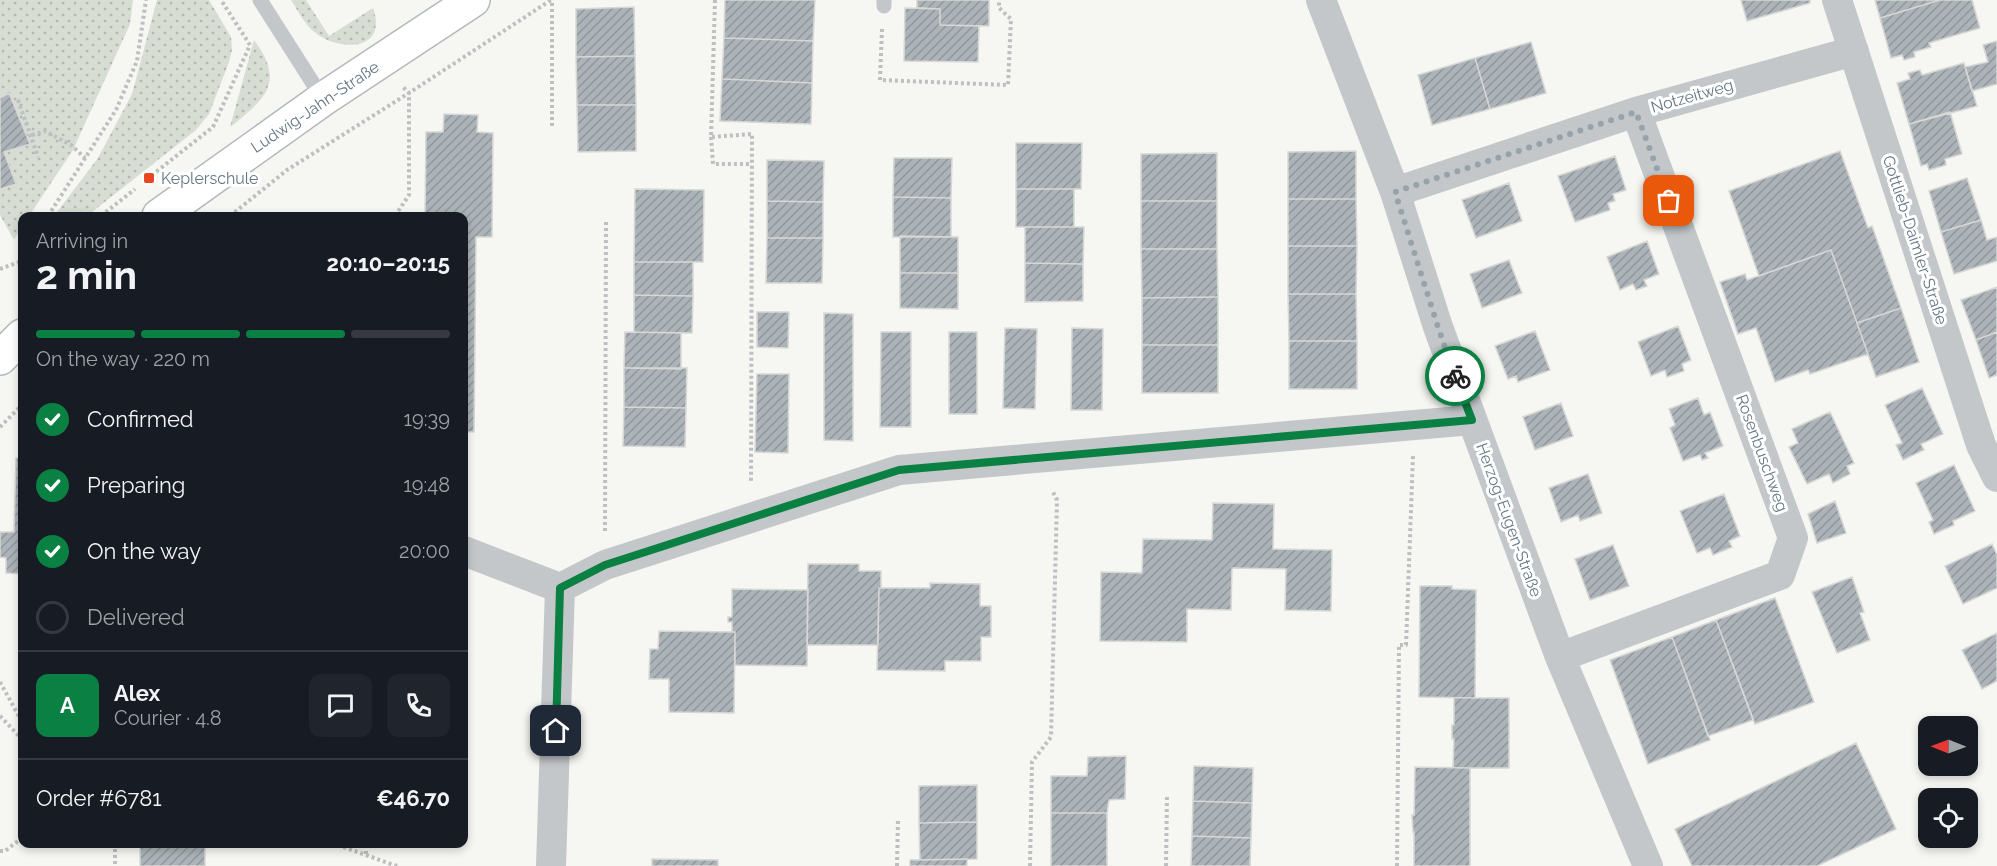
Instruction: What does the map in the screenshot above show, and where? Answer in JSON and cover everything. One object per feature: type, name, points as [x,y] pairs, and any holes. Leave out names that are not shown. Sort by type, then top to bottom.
[{"type":"street","name":"Ludwig-Jahn-Straße","points":[[165,212],[323,99],[473,0]]},
{"type":"street","name":"Herzog-Eugen-Straße","points":[[1321,0],[1395,192],[1438,327],[1560,657],[1648,866]]},
{"type":"street","name":"Gottlieb-Daimler-Straße","points":[[1837,0],[1981,445],[1997,477]]},
{"type":"street","name":"Notzeitweg","points":[[1395,192],[1636,112],[1854,51]]},
{"type":"street","name":"Rosenbuschweg","points":[[1560,657],[1780,575],[1793,538],[1636,112]]},
{"type":"street","points":[[0,358],[18,340]]},
{"type":"street","points":[[468,553],[560,588],[605,565],[899,470],[1472,420]]},
{"type":"street","points":[[551,866],[560,588]]},
{"type":"lane","points":[[260,0],[323,99]]},
{"type":"path","points":[[51,212],[116,110],[137,61],[146,0]]},
{"type":"path","points":[[106,212],[213,127],[250,45],[221,0]]},
{"type":"path","points":[[235,212],[287,170],[551,0]]},
{"type":"path","points":[[551,0],[552,126]]},
{"type":"path","points":[[715,0],[711,137],[713,164],[752,164]]},
{"type":"path","points":[[884,3],[880,80],[1008,85],[1011,19],[999,8],[999,0]]},
{"type":"path","points":[[380,62],[409,93],[409,195],[398,212]]},
{"type":"path","points":[[18,100],[38,157]]},
{"type":"path","points":[[32,135],[45,131],[71,145],[85,158]]},
{"type":"path","points":[[711,137],[752,134],[750,517]]},
{"type":"path","points":[[605,565],[606,220]]},
{"type":"path","points":[[0,269],[18,264]]},
{"type":"path","points":[[0,427],[18,409]]},
{"type":"path","points":[[1397,866],[1399,645],[1406,645],[1414,425]]},
{"type":"path","points":[[1030,866],[1032,762],[1051,736],[1057,500],[1038,457]]},
{"type":"path","points":[[0,682],[18,715]]},
{"type":"path","points":[[0,716],[18,735]]},
{"type":"path","points":[[1166,866],[1167,795]]},
{"type":"path","points":[[897,866],[898,818]]},
{"type":"path","points":[[0,851],[5,852],[18,841]]},
{"type":"path","points":[[115,848],[116,866]]},
{"type":"path","points":[[347,848],[397,866]]},
{"type":"path","points":[[366,848],[366,854]]},
{"type":"shaded area","points":[[0,0],[133,0],[130,24],[73,150],[32,212],[18,212],[18,233],[14,240],[0,215],[0,189],[16,183],[4,152],[30,144],[10,94],[0,98]]},
{"type":"shaded area","points":[[157,0],[209,0],[231,37],[232,50],[209,114],[196,130],[92,212],[57,212],[98,158],[132,94]]},
{"type":"shaded area","points":[[291,0],[306,0],[329,36],[373,8],[376,22],[374,32],[368,39],[350,45],[327,40],[309,27]]},
{"type":"shaded area","points":[[254,40],[264,55],[270,79],[261,99],[230,127]]},
{"type":"building","points":[[725,0],[815,0],[813,41],[724,38]]},
{"type":"building","points":[[917,0],[989,0],[989,26],[940,25],[940,9],[917,8]]},
{"type":"building","points":[[1741,0],[1810,0],[1810,3],[1747,21]]},
{"type":"building","points":[[1875,0],[1940,0],[1880,18]]},
{"type":"building","points":[[1940,0],[1972,0],[1980,28],[1929,43],[1931,47],[1914,52],[1915,57],[1904,60],[1902,55],[1891,58],[1880,18]]},
{"type":"building","points":[[634,7],[635,56],[576,57],[576,9]]},
{"type":"building","points":[[905,8],[940,9],[940,25],[979,26],[978,62],[904,61]]},
{"type":"building","points":[[724,38],[813,41],[812,83],[722,79]]},
{"type":"building","points":[[1997,41],[1997,84],[1972,91],[1965,67],[1988,62],[1983,45]]},
{"type":"building","points":[[1531,42],[1546,93],[1490,109],[1475,58]]},
{"type":"building","points":[[635,56],[636,105],[577,105],[576,57]]},
{"type":"building","points":[[1475,58],[1490,109],[1432,125],[1418,75]]},
{"type":"building","points":[[1964,63],[1977,106],[1909,124],[1897,83],[1910,79],[1908,73],[1920,70],[1922,75]]},
{"type":"building","points":[[722,79],[812,83],[811,124],[720,121]]},
{"type":"building","points":[[9,93],[30,144],[4,152],[16,184],[0,189],[0,98]]},
{"type":"building","points":[[577,105],[636,105],[636,151],[578,152]]},
{"type":"building","points":[[1950,112],[1962,154],[1945,159],[1946,165],[1929,170],[1927,164],[1921,166],[1909,124]]},
{"type":"building","points":[[444,114],[478,115],[477,132],[493,133],[492,237],[476,237],[474,432],[468,432],[468,212],[425,212],[426,132],[443,132]]},
{"type":"building","points":[[1016,143],[1082,143],[1081,189],[1016,189]]},
{"type":"building","points":[[1356,151],[1356,199],[1288,199],[1288,152]]},
{"type":"building","points":[[1840,151],[1868,228],[1872,226],[1901,308],[1857,323],[1831,250],[1759,276],[1729,191]]},
{"type":"building","points":[[1217,153],[1217,201],[1141,201],[1141,154]]},
{"type":"building","points":[[1615,156],[1626,190],[1613,194],[1615,201],[1608,203],[1610,210],[1575,222],[1558,176]]},
{"type":"building","points":[[894,158],[952,158],[951,198],[893,197]]},
{"type":"building","points":[[767,160],[824,161],[823,202],[767,201]]},
{"type":"building","points":[[1967,178],[1981,220],[1941,232],[1929,191]]},
{"type":"building","points":[[1509,183],[1522,221],[1476,238],[1462,200]]},
{"type":"building","points":[[635,189],[704,190],[703,262],[634,262]]},
{"type":"building","points":[[1016,189],[1074,189],[1074,227],[1016,227]]},
{"type":"building","points":[[893,197],[951,198],[951,237],[893,237]]},
{"type":"building","points":[[1288,199],[1356,199],[1357,246],[1288,246]]},
{"type":"building","points":[[767,201],[823,202],[823,238],[767,238]]},
{"type":"building","points":[[1141,201],[1217,201],[1217,249],[1141,249]]},
{"type":"building","points":[[1981,220],[1987,240],[1997,237],[1997,261],[1954,274],[1941,232]]},
{"type":"building","points":[[1025,227],[1084,227],[1083,264],[1025,263]]},
{"type":"building","points":[[900,236],[958,237],[958,273],[900,273]]},
{"type":"building","points":[[767,238],[823,238],[822,283],[766,283]]},
{"type":"building","points":[[1647,241],[1659,274],[1644,280],[1647,286],[1636,290],[1633,284],[1620,290],[1607,257]]},
{"type":"building","points":[[1288,246],[1357,246],[1356,294],[1288,294]]},
{"type":"building","points":[[1141,249],[1217,249],[1218,297],[1142,298]]},
{"type":"building","points":[[1831,250],[1868,354],[1810,374],[1808,370],[1775,382],[1756,328],[1738,334],[1720,282],[1745,274],[1747,280]]},
{"type":"building","points":[[1509,260],[1522,293],[1482,308],[1470,274]]},
{"type":"building","points":[[634,262],[693,262],[693,296],[634,295]]},
{"type":"building","points":[[1025,263],[1083,264],[1083,301],[1025,302]]},
{"type":"building","points":[[900,273],[958,273],[958,309],[900,308]]},
{"type":"building","points":[[1997,287],[1997,332],[1976,340],[1961,300]]},
{"type":"building","points":[[1288,294],[1356,294],[1357,341],[1289,341]]},
{"type":"building","points":[[634,295],[693,296],[692,333],[634,332]]},
{"type":"building","points":[[1218,297],[1218,345],[1142,345],[1142,298]]},
{"type":"building","points":[[1901,308],[1919,362],[1876,377],[1857,323]]},
{"type":"building","points":[[757,312],[789,312],[788,348],[757,347]]},
{"type":"building","points":[[824,313],[853,314],[853,441],[824,440]]},
{"type":"building","points":[[1678,326],[1691,360],[1682,364],[1684,371],[1667,377],[1665,370],[1651,376],[1638,342]]},
{"type":"building","points":[[1005,328],[1037,329],[1035,409],[1003,408]]},
{"type":"building","points":[[1072,328],[1103,329],[1102,410],[1071,410]]},
{"type":"building","points":[[1535,331],[1550,370],[1518,382],[1516,376],[1508,379],[1495,346]]},
{"type":"building","points":[[625,332],[681,333],[681,369],[624,368]]},
{"type":"building","points":[[881,332],[911,332],[911,427],[880,427]]},
{"type":"building","points":[[949,332],[977,332],[977,414],[949,414]]},
{"type":"building","points":[[1997,332],[1997,375],[1989,378],[1976,340]]},
{"type":"building","points":[[1289,341],[1357,341],[1357,389],[1289,389]]},
{"type":"building","points":[[1142,345],[1218,345],[1218,393],[1142,393]]},
{"type":"building","points":[[624,368],[687,368],[686,408],[624,407]]},
{"type":"building","points":[[757,374],[789,374],[788,453],[755,452]]},
{"type":"building","points":[[1922,388],[1943,434],[1921,444],[1924,450],[1903,460],[1896,445],[1902,443],[1885,405]]},
{"type":"building","points":[[1698,398],[1704,415],[1710,412],[1723,446],[1705,453],[1708,458],[1702,460],[1700,455],[1683,461],[1670,428],[1675,425],[1669,409]]},
{"type":"building","points":[[1561,403],[1573,436],[1535,450],[1523,417]]},
{"type":"building","points":[[624,407],[686,408],[685,447],[623,446]]},
{"type":"building","points":[[1830,412],[1854,463],[1847,466],[1850,474],[1833,483],[1829,474],[1807,484],[1789,447],[1798,443],[1792,429]]},
{"type":"building","points":[[16,458],[18,458],[18,574],[6,573],[6,558],[0,557],[0,532],[14,532]]},
{"type":"building","points":[[1954,465],[1975,511],[1953,521],[1954,525],[1934,534],[1929,522],[1933,520],[1916,483]]},
{"type":"building","points":[[1588,474],[1602,513],[1580,521],[1578,515],[1561,522],[1549,488]]},
{"type":"building","points":[[1724,494],[1740,536],[1729,541],[1732,547],[1713,555],[1710,548],[1697,553],[1680,511]]},
{"type":"building","points":[[1835,501],[1846,533],[1817,543],[1808,514]]},
{"type":"building","points":[[1213,503],[1274,504],[1273,549],[1332,550],[1331,611],[1285,610],[1286,569],[1232,568],[1231,610],[1187,609],[1187,642],[1100,641],[1101,572],[1142,573],[1143,539],[1212,540]]},
{"type":"building","points":[[1992,544],[1997,555],[1997,588],[1963,604],[1945,566]]},
{"type":"building","points":[[1613,545],[1629,586],[1590,600],[1575,559]]},
{"type":"building","points":[[808,564],[859,564],[859,571],[881,571],[878,645],[807,645]]},
{"type":"building","points":[[1852,577],[1864,612],[1860,613],[1870,640],[1837,653],[1812,592]]},
{"type":"building","points":[[930,583],[980,584],[980,606],[991,606],[991,637],[981,637],[981,661],[945,661],[945,671],[877,670],[879,588],[930,588]]},
{"type":"building","points":[[1420,586],[1452,586],[1452,589],[1476,590],[1475,698],[1419,697]]},
{"type":"building","points":[[732,589],[808,590],[807,666],[735,665],[735,632],[732,632],[732,622],[728,622],[728,617],[732,617]]},
{"type":"building","points":[[1775,598],[1814,702],[1755,724],[1716,620]]},
{"type":"building","points":[[1716,620],[1753,720],[1708,736],[1672,637]]},
{"type":"building","points":[[659,631],[735,632],[734,713],[669,712],[669,679],[649,679],[650,649],[658,649]]},
{"type":"building","points":[[1997,633],[1997,681],[1982,689],[1962,650]]},
{"type":"building","points":[[1672,637],[1710,740],[1648,764],[1610,660]]},
{"type":"building","points":[[1454,698],[1509,698],[1509,768],[1453,768]]},
{"type":"building","points":[[1856,743],[1896,829],[1817,866],[1692,866],[1675,829]]},
{"type":"building","points":[[1126,756],[1125,799],[1109,800],[1107,813],[1051,813],[1051,776],[1087,776],[1088,757]]},
{"type":"building","points":[[1194,766],[1253,768],[1252,803],[1193,801]]},
{"type":"building","points":[[1415,767],[1470,768],[1470,866],[1414,866],[1412,815],[1414,815]]},
{"type":"building","points":[[977,785],[977,822],[919,823],[919,786]]},
{"type":"building","points":[[1193,801],[1252,803],[1251,838],[1192,836]]},
{"type":"building","points":[[1051,813],[1107,813],[1107,866],[1051,866]]},
{"type":"building","points":[[977,822],[977,859],[920,860],[919,823]]},
{"type":"building","points":[[1192,836],[1251,838],[1250,866],[1191,866]]},
{"type":"building","points":[[140,848],[205,848],[205,866],[140,866]]},
{"type":"building","points":[[652,859],[718,860],[718,866],[652,866]]},
{"type":"building","points":[[967,859],[967,866],[910,866],[910,860]]},
{"type":"way so far","points":[[1455,376],[1395,192],[1636,112],[1669,201]]},
{"type":"place","name":"Keplerschule","points":[[149,178]]},
{"type":"route","points":[[556,731],[560,588],[605,565],[899,470],[1472,420],[1455,376]]}]
